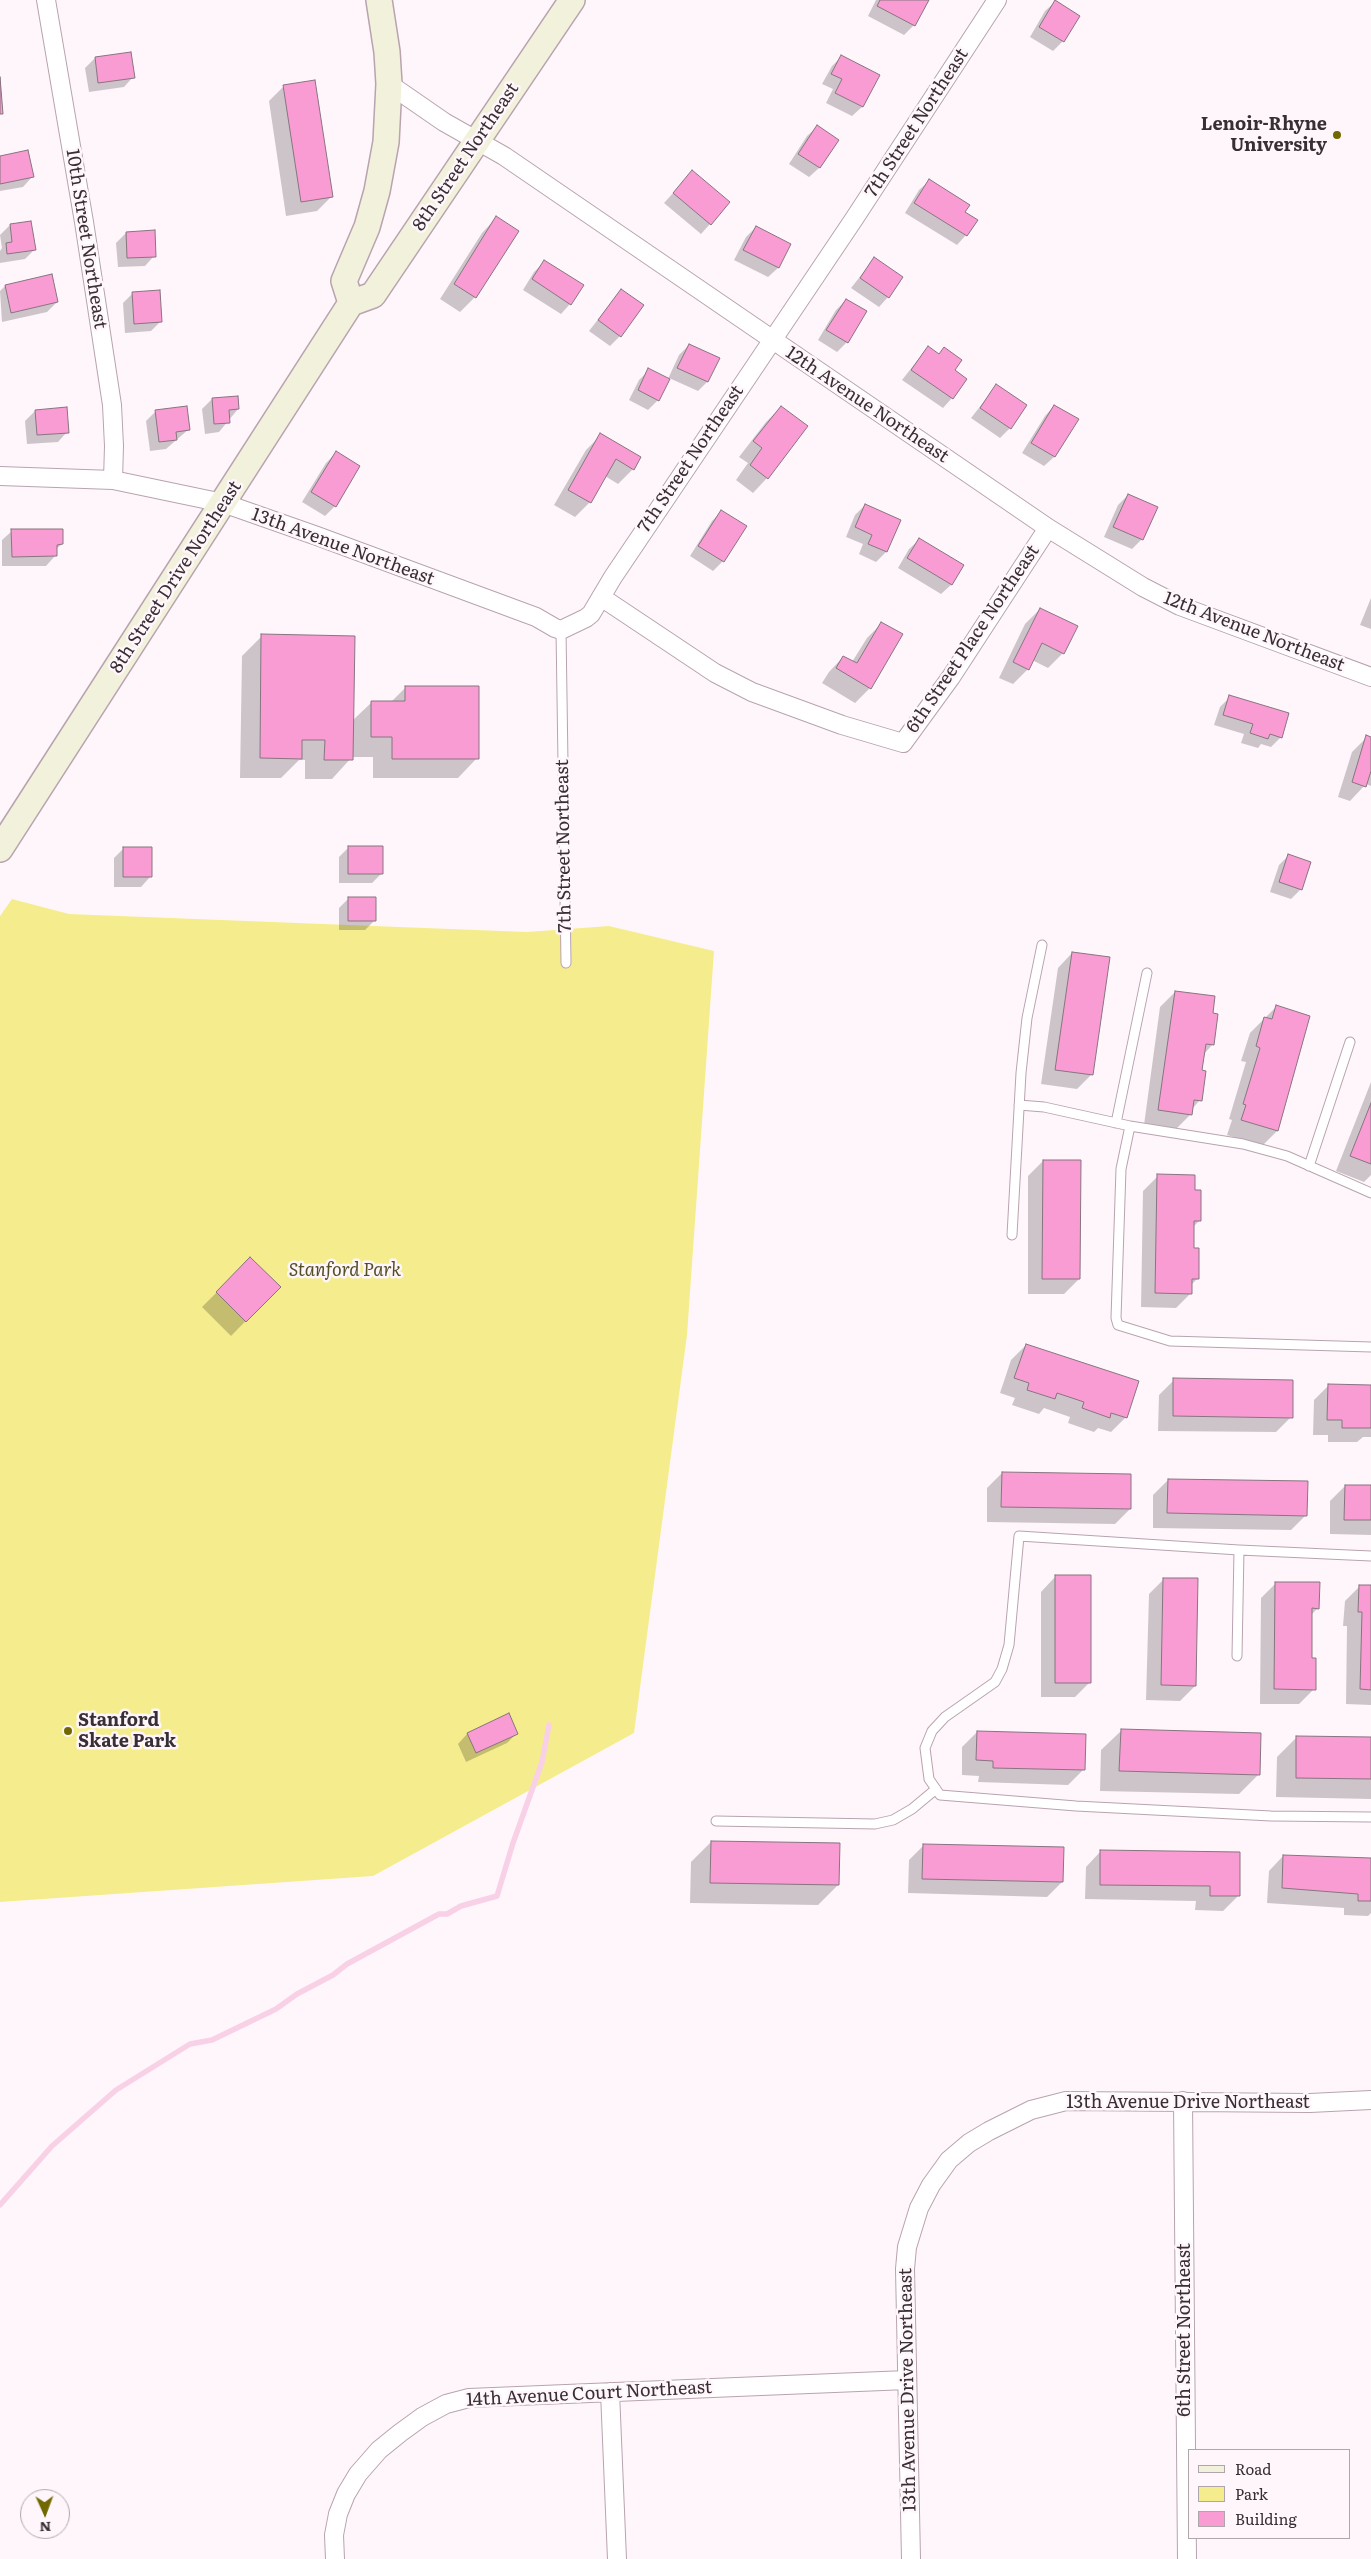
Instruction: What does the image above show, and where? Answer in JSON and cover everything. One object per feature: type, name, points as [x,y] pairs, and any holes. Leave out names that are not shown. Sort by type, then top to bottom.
[{"type":"main road","points":[[351,304],[344,281],[366,227],[377,191],[386,142],[389,84],[380,0]]},
{"type":"main road","name":"8th Street Northeast","points":[[351,304],[374,295],[572,0]]},
{"type":"main road","name":"8th Street Drive Northeast","points":[[0,849],[351,304]]},
{"type":"street","name":"10th Street Northeast","points":[[46,0],[84,222],[112,404],[113,480]]},
{"type":"street","name":"7th Street Northeast","points":[[561,630],[591,614],[771,339],[854,219],[997,0]]},
{"type":"street","name":"12th Avenue Northeast","points":[[389,84],[444,122],[478,140],[1048,528],[1143,587],[1180,606],[1371,677]]},
{"type":"street","name":"13th Avenue Northeast","points":[[0,476],[113,480],[223,503],[536,617],[561,630]]},
{"type":"street","name":"6th Street Place Northeast","points":[[601,597],[715,673],[752,692],[842,725],[903,743],[952,677],[1048,528]]},
{"type":"street","name":"13th Avenue Drive Northeast","points":[[911,2559],[904,2289],[907,2248],[919,2208],[931,2184],[949,2160],[969,2143],[989,2131],[1047,2105],[1066,2101],[1325,2102],[1371,2100]]},
{"type":"street","name":"6th Street Northeast","points":[[1183,2101],[1187,2559]]},
{"type":"street","name":"14th Avenue Court Northeast","points":[[335,2559],[334,2535],[338,2514],[358,2474],[379,2450],[422,2417],[446,2404],[469,2398],[907,2380]]},
{"type":"street","points":[[610,2392],[617,2559]]},
{"type":"lane","name":"7th Street Northeast","points":[[561,630],[566,963]]},
{"type":"lane","points":[[1012,1235],[1019,1105],[1027,1018],[1042,945]]},
{"type":"lane","points":[[1116,1123],[1147,973]]},
{"type":"lane","points":[[1309,1166],[1350,1042]]},
{"type":"lane","points":[[1019,1105],[1044,1107],[1130,1126],[1242,1144],[1309,1166],[1371,1193]]},
{"type":"lane","points":[[1130,1126],[1121,1169],[1116,1318],[1118,1326],[1170,1342],[1371,1347]]},
{"type":"lane","points":[[1371,1556],[1019,1536],[1008,1654],[995,1682],[945,1717],[927,1739],[925,1748],[926,1768],[929,1779],[940,1795],[1076,1806],[1271,1816],[1371,1818]]},
{"type":"lane","points":[[1237,1656],[1239,1550]]},
{"type":"lane","points":[[716,1821],[875,1824],[893,1820],[912,1809],[936,1789]]},
{"type":"green space","name":"Stanford Park","points":[[12,899],[69,914],[527,932],[609,926],[714,951],[687,1335],[634,1733],[373,1876],[0,1902],[0,916]]},
{"type":"building","points":[[880,0],[929,0],[915,26],[877,6]]},
{"type":"building","points":[[1055,0],[1080,16],[1064,42],[1039,27]]},
{"type":"building","points":[[131,52],[135,78],[98,83],[95,57]]},
{"type":"building","points":[[841,55],[880,75],[863,107],[835,93],[842,79],[831,74]]},
{"type":"building","points":[[0,77],[3,114],[0,114]]},
{"type":"building","points":[[315,80],[333,197],[301,202],[283,85]]},
{"type":"building","points":[[817,125],[839,140],[820,168],[798,154]]},
{"type":"building","points":[[28,150],[34,177],[0,184],[0,156]]},
{"type":"building","points":[[692,170],[730,202],[711,225],[673,193]]},
{"type":"building","points":[[929,179],[970,205],[965,212],[978,220],[967,236],[914,203]]},
{"type":"building","points":[[496,216],[519,231],[476,298],[454,284]]},
{"type":"building","points":[[31,221],[36,250],[7,254],[6,243],[12,242],[10,224]]},
{"type":"building","points":[[756,226],[791,244],[779,268],[743,250]]},
{"type":"building","points":[[155,230],[156,257],[127,258],[126,232]]},
{"type":"building","points":[[874,257],[903,277],[889,298],[860,278]]},
{"type":"building","points":[[544,260],[584,285],[571,305],[532,279]]},
{"type":"building","points":[[52,274],[58,302],[11,313],[5,285]]},
{"type":"building","points":[[621,289],[644,305],[621,337],[598,320]]},
{"type":"building","points":[[160,290],[162,322],[134,324],[132,292]]},
{"type":"building","points":[[846,299],[867,311],[848,343],[826,330]]},
{"type":"building","points":[[689,344],[720,358],[708,382],[677,368]]},
{"type":"building","points":[[928,346],[939,354],[944,347],[962,360],[955,370],[967,379],[953,399],[911,370]]},
{"type":"building","points":[[648,368],[670,379],[659,401],[638,390]]},
{"type":"building","points":[[996,384],[1027,405],[1011,429],[980,408]]},
{"type":"building","points":[[238,396],[239,409],[229,410],[230,423],[214,424],[212,398]]},
{"type":"building","points":[[1054,405],[1079,419],[1055,457],[1031,443]]},
{"type":"building","points":[[187,406],[190,430],[176,432],[177,440],[159,442],[155,410]]},
{"type":"building","points":[[781,406],[808,426],[768,479],[750,465],[762,448],[753,441]]},
{"type":"building","points":[[67,407],[69,433],[37,435],[35,410]]},
{"type":"building","points":[[600,433],[641,457],[634,470],[616,459],[591,503],[568,490]]},
{"type":"building","points":[[336,451],[360,466],[336,507],[311,492]]},
{"type":"building","points":[[1128,494],[1158,507],[1143,540],[1113,527]]},
{"type":"building","points":[[865,504],[901,520],[887,552],[868,544],[872,535],[855,527]]},
{"type":"building","points":[[721,510],[747,526],[724,562],[698,546]]},
{"type":"building","points":[[11,529],[63,529],[63,544],[57,545],[57,556],[12,557]]},
{"type":"building","points":[[919,538],[964,565],[952,585],[907,558]]},
{"type":"building","points":[[1040,608],[1078,626],[1064,654],[1042,643],[1029,670],[1013,662]]},
{"type":"building","points":[[881,622],[903,634],[871,689],[836,668],[843,656],[857,663]]},
{"type":"building","points":[[261,634],[355,636],[353,760],[324,760],[325,740],[302,740],[302,759],[260,758]]},
{"type":"building","points":[[405,686],[479,686],[479,759],[392,759],[392,737],[371,737],[371,701],[405,701]]},
{"type":"building","points":[[1229,695],[1289,713],[1282,738],[1270,734],[1268,739],[1250,733],[1253,724],[1223,715]]},
{"type":"building","points":[[1366,735],[1371,737],[1371,771],[1366,787],[1352,782]]},
{"type":"building","points":[[348,846],[383,846],[383,874],[348,874]]},
{"type":"building","points":[[123,847],[152,847],[152,877],[123,877]]},
{"type":"building","points":[[1288,854],[1311,862],[1302,890],[1279,882]]},
{"type":"building","points":[[348,897],[376,897],[376,921],[348,921]]},
{"type":"building","points":[[1072,952],[1110,957],[1093,1075],[1055,1070]]},
{"type":"building","points":[[1175,991],[1215,996],[1213,1013],[1218,1014],[1214,1045],[1206,1044],[1202,1070],[1206,1071],[1202,1101],[1194,1100],[1192,1115],[1158,1110]]},
{"type":"building","points":[[1276,1005],[1310,1016],[1278,1131],[1241,1120],[1246,1105],[1243,1104],[1260,1048],[1256,1046],[1264,1017],[1272,1019]]},
{"type":"building","points":[[1371,1103],[1371,1164],[1350,1156]]},
{"type":"building","points":[[1043,1160],[1081,1160],[1080,1279],[1042,1279]]},
{"type":"building","points":[[1157,1174],[1195,1175],[1195,1190],[1201,1190],[1201,1221],[1194,1221],[1194,1248],[1199,1248],[1199,1279],[1192,1279],[1192,1294],[1155,1293]]},
{"type":"building","points":[[250,1257],[281,1287],[246,1322],[216,1292]]},
{"type":"building","points":[[1026,1344],[1139,1381],[1127,1418],[1111,1413],[1110,1418],[1082,1408],[1084,1402],[1057,1393],[1055,1399],[1027,1390],[1029,1383],[1014,1378]]},
{"type":"building","points":[[1173,1378],[1293,1380],[1293,1418],[1173,1416]]},
{"type":"building","points":[[1328,1384],[1371,1385],[1371,1428],[1342,1428],[1342,1420],[1327,1420]]},
{"type":"building","points":[[1002,1472],[1131,1474],[1131,1509],[1001,1507]]},
{"type":"building","points":[[1168,1479],[1308,1481],[1307,1516],[1167,1513]]},
{"type":"building","points":[[1345,1485],[1371,1485],[1371,1520],[1344,1520]]},
{"type":"building","points":[[1055,1575],[1091,1575],[1091,1683],[1055,1683]]},
{"type":"building","points":[[1163,1578],[1198,1578],[1196,1686],[1161,1685]]},
{"type":"building","points":[[1275,1582],[1320,1582],[1319,1609],[1312,1608],[1312,1658],[1316,1658],[1316,1690],[1274,1689]]},
{"type":"building","points":[[1359,1585],[1371,1585],[1371,1690],[1360,1689],[1362,1612],[1358,1612]]},
{"type":"building","points":[[509,1713],[518,1734],[476,1753],[467,1733]]},
{"type":"building","points":[[1121,1729],[1261,1733],[1260,1775],[1119,1771]]},
{"type":"building","points":[[977,1731],[1086,1734],[1085,1770],[993,1768],[993,1761],[976,1760]]},
{"type":"building","points":[[1296,1736],[1371,1737],[1371,1779],[1296,1778]]},
{"type":"building","points":[[711,1841],[840,1843],[839,1885],[710,1883]]},
{"type":"building","points":[[923,1844],[1064,1847],[1063,1882],[922,1879]]},
{"type":"building","points":[[1100,1850],[1240,1852],[1240,1896],[1210,1896],[1210,1886],[1100,1885]]},
{"type":"building","points":[[1283,1855],[1371,1858],[1371,1901],[1358,1901],[1358,1894],[1282,1888]]},
{"type":"waterway","points":[[0,2205],[52,2146],[116,2090],[190,2044],[212,2040],[276,2009],[297,1994],[333,1975],[347,1964],[439,1914],[447,1914],[461,1906],[497,1896],[513,1843],[542,1762],[549,1725]]},
{"type":"place","name":"Lenoir-Rhyne University","points":[[1337,135]]},
{"type":"place","name":"Stanford Skate Park","points":[[68,1731]]}]
